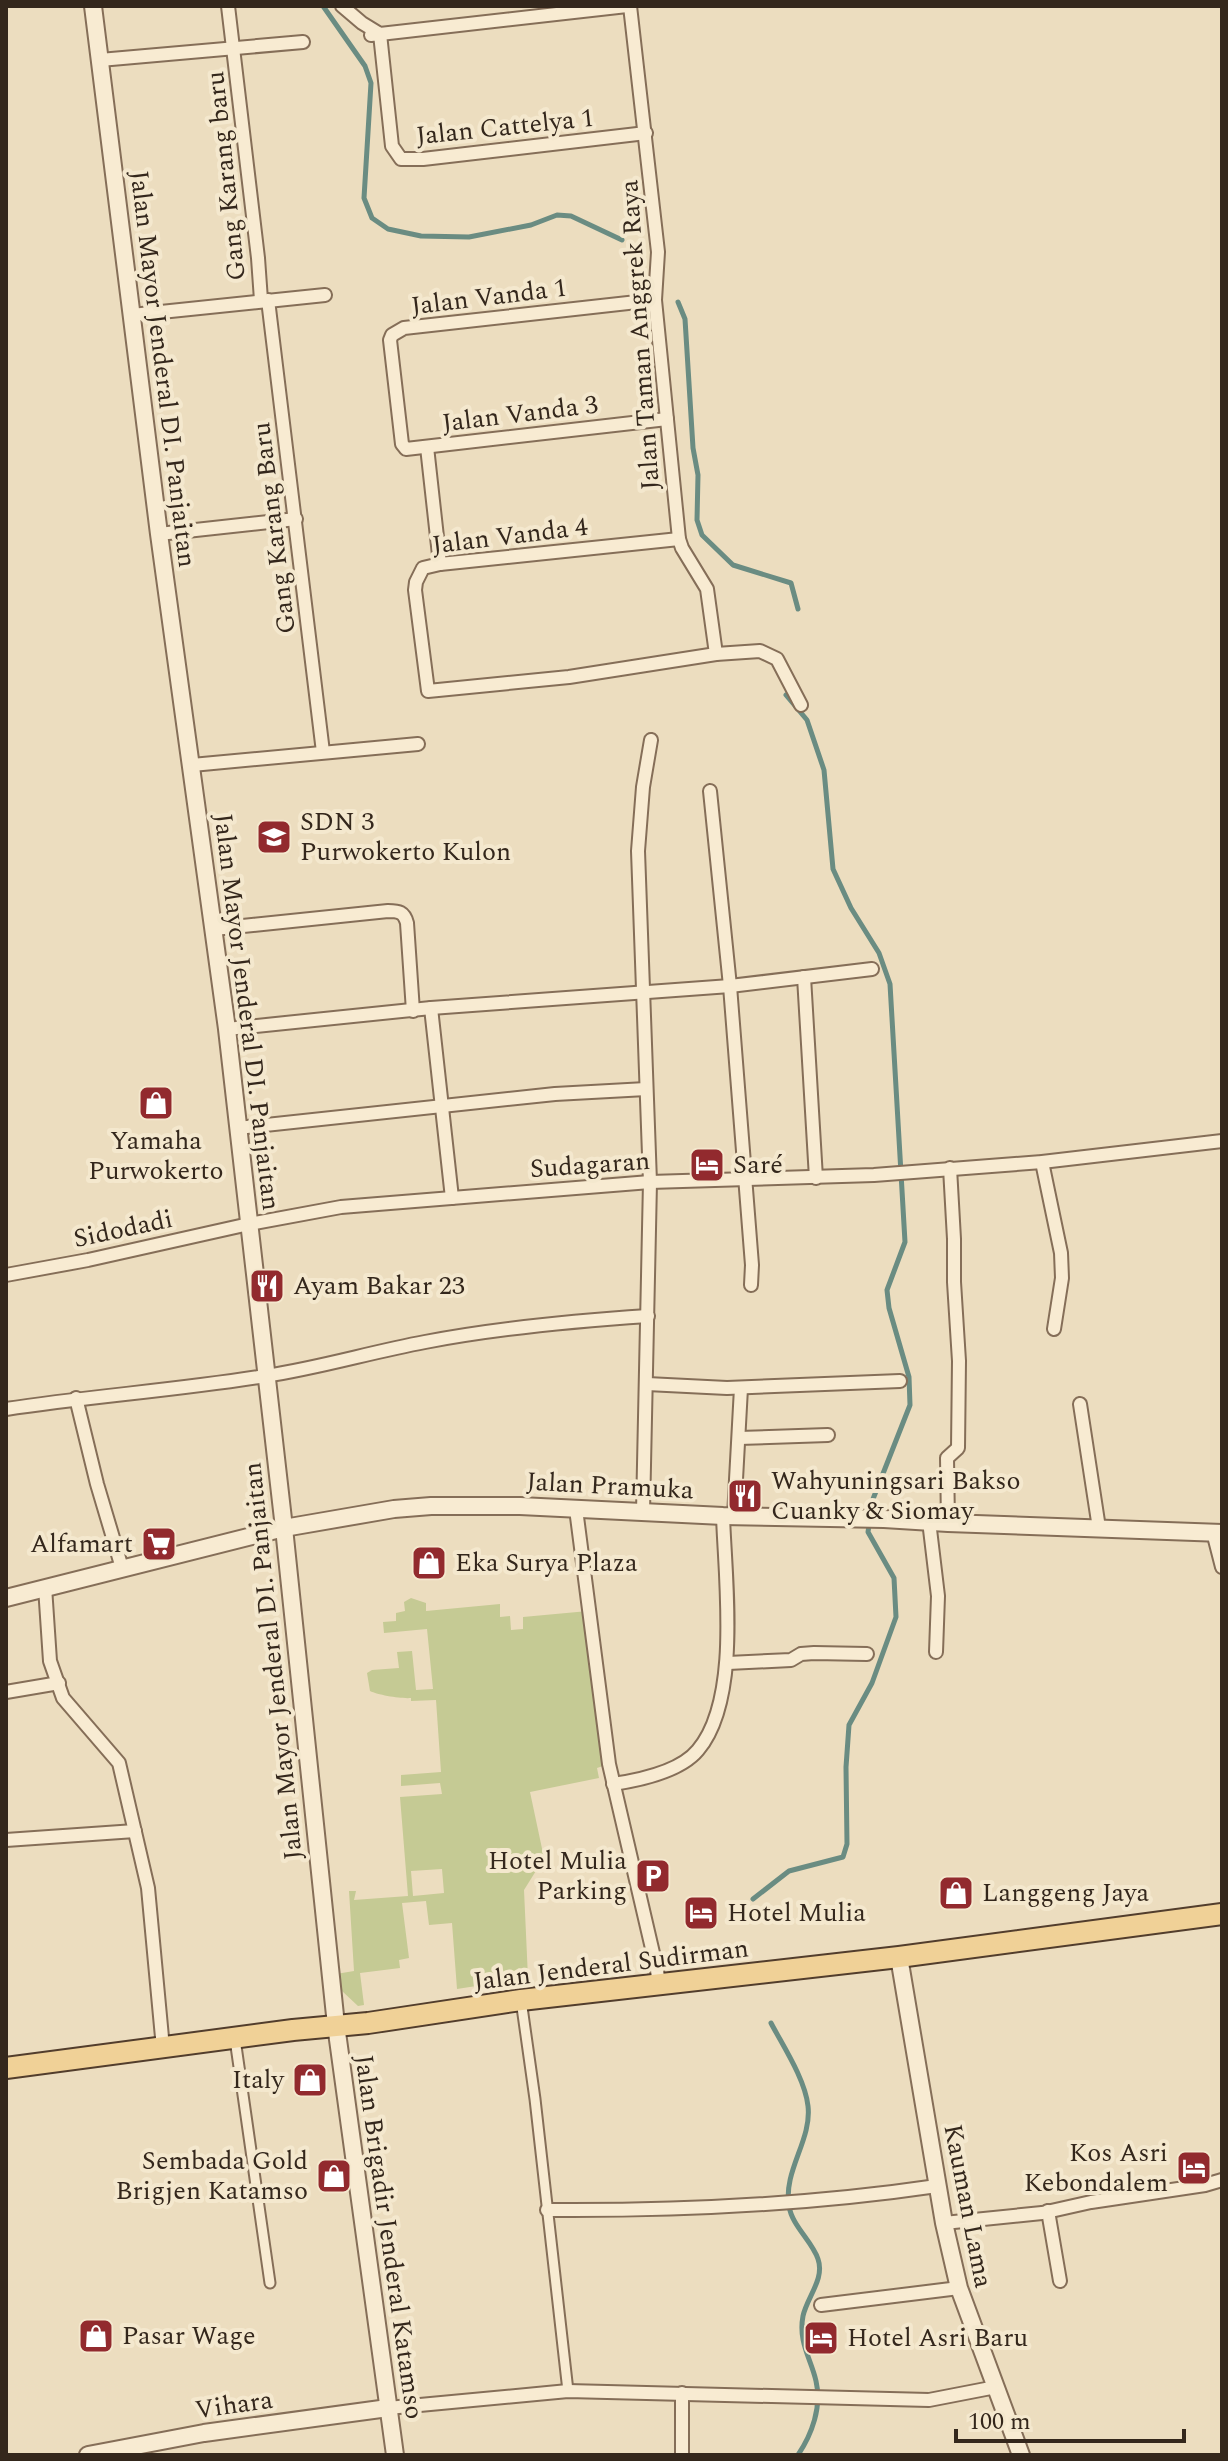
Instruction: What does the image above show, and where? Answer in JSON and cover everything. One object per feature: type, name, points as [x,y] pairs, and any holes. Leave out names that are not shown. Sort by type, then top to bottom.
[{"type":"main road","name":"Jalan Jenderal Sudirman","points":[[6,2068],[368,2023],[521,2000],[899,1957],[1222,1914]]},
{"type":"street","name":"Jalan Mayor Jenderal DI. Panjaitan","points":[[93,6],[159,534],[227,1029],[336,2025]]},
{"type":"street","name":"Gang Karang baru","points":[[228,6],[264,300]]},
{"type":"street","points":[[342,6],[376,35],[628,6]]},
{"type":"street","name":"Jalan Taman Anggrek Raya","points":[[628,6],[646,133],[658,252],[655,300],[679,539],[707,589],[716,654]]},
{"type":"street","name":"Jalan Cattelya 1","points":[[376,35],[392,146],[401,159],[646,133]]},
{"type":"street","name":"Gang Karang baru","points":[[100,60],[303,42]]},
{"type":"street","name":"Gang Karang Baru","points":[[132,315],[325,295]]},
{"type":"street","name":"Gang Karang Baru","points":[[264,300],[296,519],[323,752]]},
{"type":"street","name":"Jalan Vanda 1","points":[[402,444],[390,340],[397,331],[655,300]]},
{"type":"street","name":"Jalan Vanda 3","points":[[402,444],[406,449],[667,419]]},
{"type":"street","name":"Jalan Vanda 3","points":[[427,447],[440,564]]},
{"type":"street","points":[[159,534],[296,519]]},
{"type":"street","name":"Jalan Vanda 4","points":[[679,539],[423,568],[416,582],[428,691],[569,677],[716,654]]},
{"type":"street","points":[[716,654],[760,651],[769,654],[777,659],[801,705]]},
{"type":"street","points":[[643,1512],[650,1182],[638,851],[643,787],[651,740]]},
{"type":"street","points":[[192,765],[418,744]]},
{"type":"street","points":[[710,791],[730,986],[751,1285]]},
{"type":"street","points":[[214,929],[388,911],[401,913],[407,923],[413,1011]]},
{"type":"street","points":[[227,1029],[431,1008],[730,986],[872,969]]},
{"type":"street","points":[[804,977],[816,1178]]},
{"type":"street","points":[[431,1008],[452,1198]]},
{"type":"street","points":[[238,1128],[555,1094],[646,1089]]},
{"type":"street","name":"Sudagaran","points":[[249,1224],[341,1207],[650,1182],[874,1175],[1042,1162],[1222,1141]]},
{"type":"street","points":[[1042,1162],[1061,1253],[1062,1278],[1054,1329]]},
{"type":"street","points":[[948,1523],[947,1458],[958,1448],[959,1361],[950,1168]]},
{"type":"street","name":"Sidodadi","points":[[6,1275],[249,1224]]},
{"type":"street","points":[[6,1409],[266,1376],[426,1342],[517,1327],[648,1316]]},
{"type":"street","points":[[647,1384],[741,1388],[900,1381]]},
{"type":"street","points":[[613,1784],[639,1780],[671,1769],[697,1752],[713,1726],[728,1663],[729,1516],[739,1438],[741,1388]]},
{"type":"street","points":[[76,1398],[122,1568]]},
{"type":"street","points":[[1080,1404],[1099,1528]]},
{"type":"street","points":[[739,1438],[828,1435]]},
{"type":"street","name":"Jalan Pramuka","points":[[6,1598],[284,1528],[394,1509],[431,1506],[884,1519],[1218,1533]]},
{"type":"street","points":[[576,1509],[613,1784],[659,1986]]},
{"type":"street","points":[[929,1521],[938,1596],[936,1652]]},
{"type":"street","points":[[1218,1533],[1222,1567]]},
{"type":"street","points":[[45,1587],[50,1661],[63,1698],[119,1763],[148,1888],[163,2048]]},
{"type":"street","points":[[728,1663],[791,1660],[801,1654],[814,1653],[867,1654]]},
{"type":"street","points":[[6,1692],[59,1683]]},
{"type":"street","points":[[6,1840],[135,1831]]},
{"type":"street","name":"Kauman Lama","points":[[899,1957],[937,2186],[959,2288],[1021,2455]]},
{"type":"street","points":[[521,2000],[568,2391]]},
{"type":"street","name":"Jalan Brigadir Jenderal Katamso","points":[[336,2025],[395,2455]]},
{"type":"street","points":[[235,2039],[270,2283]]},
{"type":"street","points":[[944,2223],[1048,2211],[1181,2190],[1222,2180]]},
{"type":"street","points":[[547,2210],[701,2209],[882,2194],[937,2186]]},
{"type":"street","points":[[1048,2211],[1060,2281]]},
{"type":"street","points":[[821,2305],[959,2288]]},
{"type":"street","points":[[388,2408],[568,2391],[929,2400],[996,2387]]},
{"type":"street","points":[[682,2393],[682,2455]]},
{"type":"street","name":"Vihara","points":[[97,2454],[204,2433],[388,2408]]},
{"type":"green space","points":[[411,1598],[426,1603],[426,1611],[500,1604],[500,1617],[510,1616],[511,1630],[523,1629],[523,1617],[588,1611],[609,1764],[597,1768],[599,1778],[530,1792],[544,1858],[524,1890],[528,1978],[457,1989],[452,1923],[429,1925],[426,1901],[402,1903],[409,1958],[399,1960],[400,1968],[360,1973],[364,2005],[358,2006],[342,1991],[336,1974],[354,1971],[349,1891],[356,1891],[354,1900],[408,1896],[400,1797],[442,1794],[440,1783],[401,1786],[401,1775],[441,1772],[436,1700],[411,1701],[411,1698],[370,1691],[367,1673],[399,1668],[397,1652],[412,1651],[416,1690],[433,1689],[427,1629],[384,1633],[383,1622],[396,1621],[396,1613],[405,1611],[404,1602]],"holes":[[[442,1869],[444,1893],[413,1896],[411,1871]]]},
{"type":"waterway","points":[[323,6],[365,66],[371,83],[364,198],[372,218],[388,229],[421,236],[469,237],[531,225],[557,215],[571,216],[622,240]]},
{"type":"waterway","points":[[678,302],[685,319],[693,448],[698,475],[697,520],[702,535],[733,565],[791,583],[798,609]]},
{"type":"waterway","points":[[753,1899],[789,1871],[843,1857],[847,1844],[849,1725],[872,1683],[896,1617],[894,1578],[868,1532],[873,1499],[910,1405],[909,1377],[889,1308],[887,1290],[905,1242],[890,984],[879,953],[851,908],[833,869],[824,770],[807,720],[786,695]]},
{"type":"waterway","points":[[771,2023],[793,2063],[806,2096],[808,2119],[790,2180],[789,2206],[820,2266],[802,2325],[818,2391],[817,2410],[808,2438],[798,2455]]},
{"type":"place","name":"SDN 3 Purwokerto Kulon","points":[[274,837]]},
{"type":"place","name":"Yamaha Purwokerto","points":[[156,1103]]},
{"type":"place","name":"Saré","points":[[707,1165]]},
{"type":"place","name":"Ayam Bakar 23","points":[[267,1286]]},
{"type":"place","name":"Wahyuningsari Bakso Cuanky & Siomay","points":[[745,1496]]},
{"type":"place","name":"Alfamart","points":[[159,1544]]},
{"type":"place","name":"Eka Surya Plaza","points":[[429,1563]]},
{"type":"place","name":"Hotel Mulia Parking","points":[[653,1876]]},
{"type":"place","name":"Langgeng Jaya","points":[[956,1893]]},
{"type":"place","name":"Hotel Mulia","points":[[701,1913]]},
{"type":"place","name":"Italy","points":[[310,2080]]},
{"type":"place","name":"Kos Asri Kebondalem","points":[[1194,2168]]},
{"type":"place","name":"Sembada Gold Brigjen Katamso","points":[[334,2176]]},
{"type":"place","name":"Pasar Wage","points":[[96,2336]]},
{"type":"place","name":"Hotel Asri Baru","points":[[821,2338]]}]
